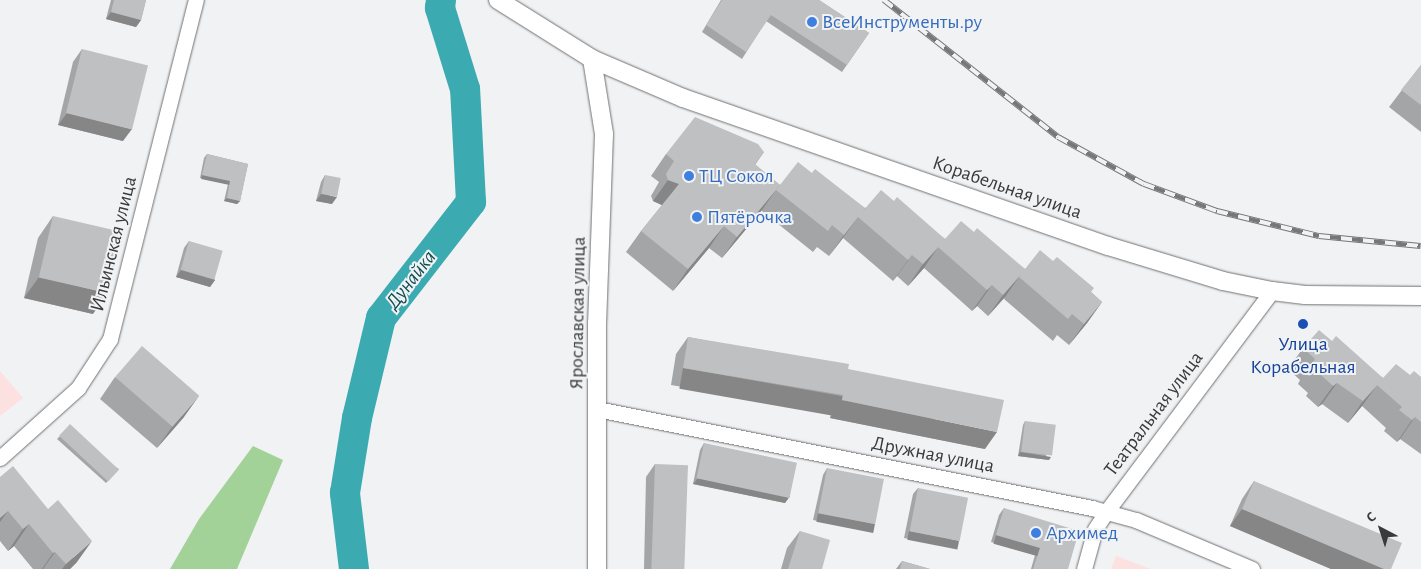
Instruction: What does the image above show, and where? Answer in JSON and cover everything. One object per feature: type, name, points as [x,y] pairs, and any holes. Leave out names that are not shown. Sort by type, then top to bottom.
[{"type":"street","name":"Ильинская улица","points":[[0,458],[78,388],[110,339],[196,0]]},
{"type":"street","name":"Корабельная улица","points":[[498,0],[592,60],[684,98],[1108,246],[1214,278],[1272,291],[1305,295],[1421,296]]},
{"type":"street","name":"Ярославская улица","points":[[592,60],[604,134],[597,408],[597,569]]},
{"type":"street","name":"Театральная улица","points":[[1084,569],[1096,529],[1106,512],[1272,291]]},
{"type":"street","name":"Дружная улица","points":[[597,408],[1106,512],[1136,520],[1252,569]]},
{"type":"shaded area","points":[[0,371],[23,398],[0,416]]},
{"type":"shaded area","points":[[1116,556],[1151,569],[1111,569]]},
{"type":"green space","points":[[253,446],[283,460],[237,569],[170,569],[199,519]]},
{"type":"building","points":[[114,0],[146,0],[141,20],[111,12]]},
{"type":"building","points":[[722,0],[819,0],[869,33],[847,65],[771,15],[746,52],[706,25]]},
{"type":"building","points":[[82,49],[148,65],[132,129],[66,113]]},
{"type":"building","points":[[1421,65],[1421,105],[1401,90]]},
{"type":"building","points":[[695,117],[758,144],[764,152],[755,164],[780,185],[737,237],[724,226],[688,269],[641,231],[679,184],[668,180],[666,174],[674,161],[666,154]]},
{"type":"building","points":[[207,154],[248,164],[240,201],[227,198],[230,181],[202,175]]},
{"type":"building","points":[[798,162],[812,173],[815,169],[865,208],[862,212],[881,190],[894,201],[897,197],[945,239],[961,221],[974,232],[977,228],[1025,269],[1040,250],[1053,261],[1057,257],[1094,288],[1091,292],[1102,302],[1084,324],[1072,314],[1068,319],[1019,277],[1022,273],[1003,295],[992,285],[987,290],[938,247],[923,264],[912,255],[908,260],[858,217],[844,235],[832,225],[828,231],[776,190]]},
{"type":"building","points":[[325,175],[341,178],[337,197],[321,194]]},
{"type":"building","points":[[53,216],[122,232],[108,293],[39,277]]},
{"type":"building","points":[[189,241],[223,251],[214,279],[181,270]]},
{"type":"building","points":[[1319,330],[1332,341],[1336,336],[1383,378],[1396,364],[1410,375],[1414,371],[1421,377],[1421,422],[1415,417],[1412,420],[1399,410],[1402,407],[1377,385],[1363,401],[1337,383],[1333,386],[1321,375],[1324,372],[1313,362],[1315,359],[1303,348]]},
{"type":"building","points":[[688,337],[849,364],[848,369],[1004,400],[997,432],[842,400],[843,395],[683,368]]},
{"type":"building","points":[[142,346],[199,396],[172,427],[115,377]]},
{"type":"building","points":[[1025,421],[1056,425],[1052,456],[1021,452]]},
{"type":"building","points":[[70,424],[119,470],[108,481],[59,436]]},
{"type":"building","points":[[704,443],[797,463],[789,498],[697,478]]},
{"type":"building","points":[[655,464],[688,465],[684,569],[651,569]]},
{"type":"building","points":[[13,466],[48,509],[58,500],[92,541],[66,564],[55,552],[53,553],[29,524],[23,529],[8,511],[0,518],[0,477]]},
{"type":"building","points":[[827,468],[884,479],[875,524],[818,513]]},
{"type":"building","points":[[1254,481],[1402,543],[1391,569],[1384,569],[1242,509]]},
{"type":"building","points":[[918,488],[968,498],[960,541],[910,531]]},
{"type":"building","points":[[1004,508],[1079,531],[1068,569],[1033,569],[1040,548],[996,535]]},
{"type":"building","points":[[800,531],[830,540],[822,569],[788,569]]},
{"type":"building","points":[[902,561],[930,569],[900,569]]},
{"type":"waterway","name":"Дунайка","points":[[354,569],[345,493],[357,418],[381,318],[471,202],[465,89],[440,8],[441,0]]},
{"type":"railway","points":[[884,0],[1058,137],[1144,184],[1217,211],[1319,236],[1421,246]]},
{"type":"place","name":"ВсеИнструменты.ру","points":[[812,22]]},
{"type":"place","name":"ТЦ Сокол","points":[[689,176]]},
{"type":"place","name":"Пятёрочка","points":[[697,217]]},
{"type":"place","name":"Улица Корабельная","points":[[1303,324]]},
{"type":"place","name":"Архимед","points":[[1036,533]]}]
